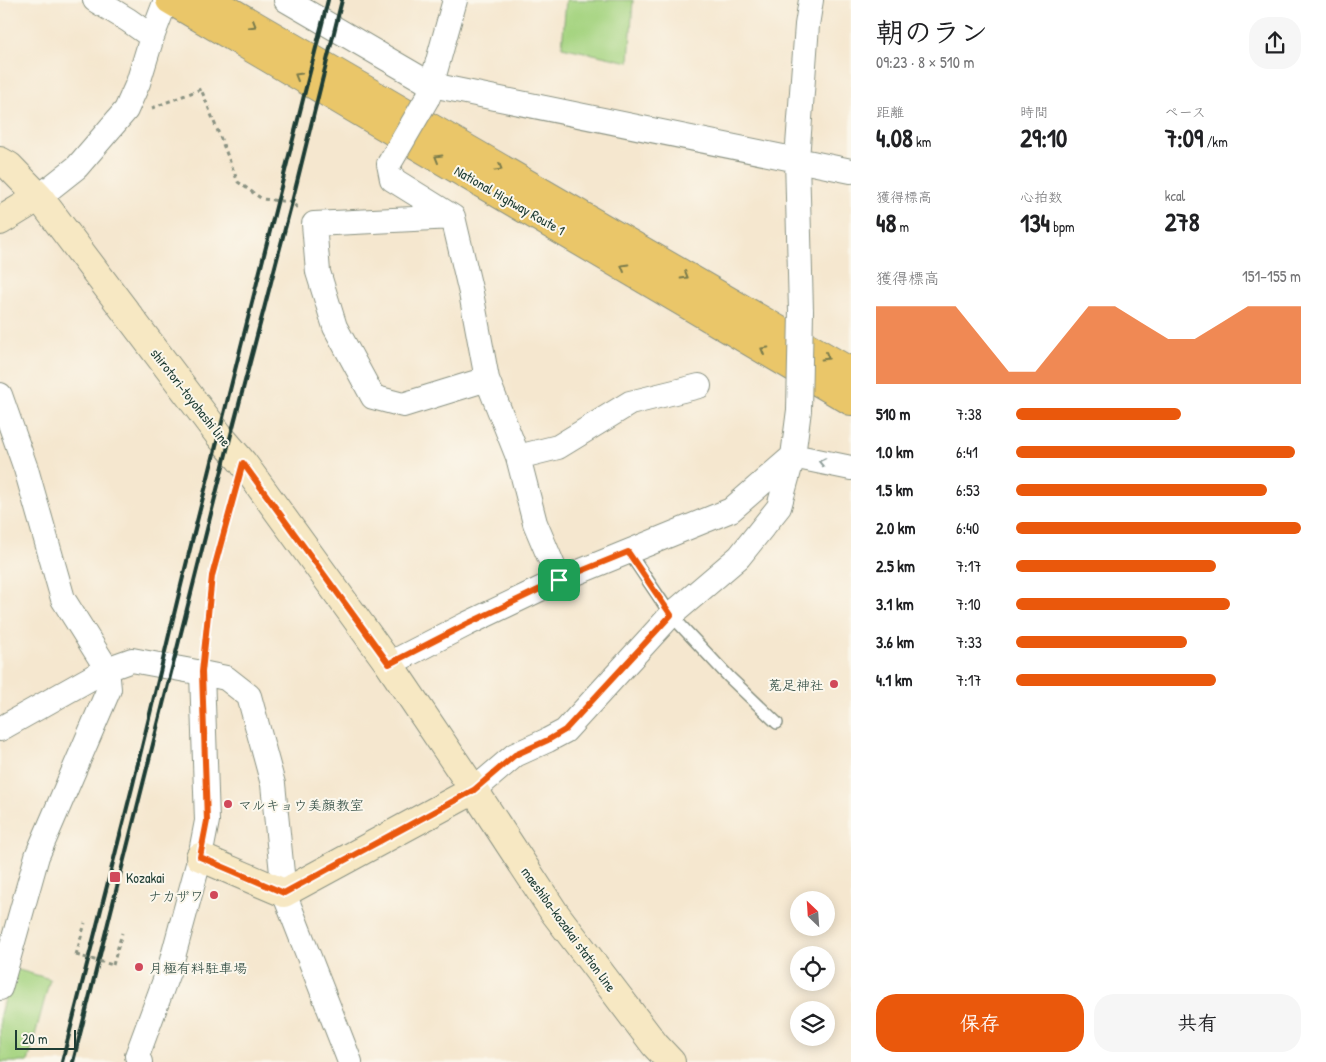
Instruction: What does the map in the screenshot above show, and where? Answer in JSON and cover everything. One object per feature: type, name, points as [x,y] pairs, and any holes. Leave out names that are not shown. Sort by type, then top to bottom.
[{"type":"highway","name":"National Highway Route 1","points":[[168,0],[851,401]]},
{"type":"highway","name":"National Highway Route 1","points":[[211,0],[851,372]]},
{"type":"main road","name":"shirotori-toyohashi line","points":[[0,161],[9,166],[39,197],[219,435],[243,463],[389,664],[474,790]]},
{"type":"main road","points":[[0,220],[39,197]]},
{"type":"main road","points":[[200,857],[284,893],[474,790]]},
{"type":"main road","name":"maeshiba-kozakai station line","points":[[474,790],[554,912],[655,1045],[671,1062]]},
{"type":"street","points":[[95,0],[154,33]]},
{"type":"street","points":[[39,197],[76,167],[126,110],[138,83],[154,33],[168,0]]},
{"type":"street","points":[[286,0],[430,91],[797,159],[851,171]]},
{"type":"street","points":[[455,0],[430,91],[389,164],[392,179],[453,217],[471,293],[487,379],[518,457],[536,523],[559,580]]},
{"type":"street","points":[[474,790],[515,755],[565,730],[671,615],[739,557],[779,507],[793,456],[799,410],[800,311],[797,159],[810,0]]},
{"type":"street","points":[[453,217],[314,224],[318,272],[335,327],[373,397],[403,405],[487,379]]},
{"type":"street","points":[[518,457],[558,447],[630,403],[699,386]]},
{"type":"street","points":[[0,395],[26,468],[63,599],[107,669],[109,689],[37,856],[0,988]]},
{"type":"street","points":[[793,456],[851,468]]},
{"type":"street","points":[[389,664],[559,580],[731,510],[793,456]]},
{"type":"street","points":[[0,729],[107,669],[132,660],[226,678],[249,696],[273,784],[284,893],[350,1062]]},
{"type":"street","points":[[137,1060],[171,964],[200,857],[207,821],[202,672]]},
{"type":"lane","points":[[628,552],[671,615],[729,677],[777,723]]},
{"type":"path","points":[[126,110],[144,111],[201,89],[238,182],[262,199],[292,202],[314,224]]},
{"type":"path","points":[[202,672],[212,576],[243,463]]},
{"type":"path","points":[[85,923],[76,956],[113,965],[122,933]]},
{"type":"green space","points":[[566,0],[633,0],[629,62],[562,47]]},
{"type":"green space","points":[[12,968],[50,979],[28,1062],[0,1062],[0,1015]]},
{"type":"railway","points":[[62,1062],[328,0]]},
{"type":"railway","points":[[73,1062],[342,0]]},
{"type":"place","name":"菟足神社","points":[[834,684]]},
{"type":"place","name":"マルキョウ美顔教室","points":[[228,804]]},
{"type":"place","name":"Kozakai","points":[[115,877]]},
{"type":"place","name":"ナカザワ","points":[[214,895]]},
{"type":"place","name":"月極有料駐車場","points":[[139,967]]},
{"type":"route","points":[[243,463],[389,664],[559,580],[628,552],[671,615],[565,730],[515,755],[474,790],[284,893],[200,857],[207,821],[202,672],[212,576],[243,463]]}]
